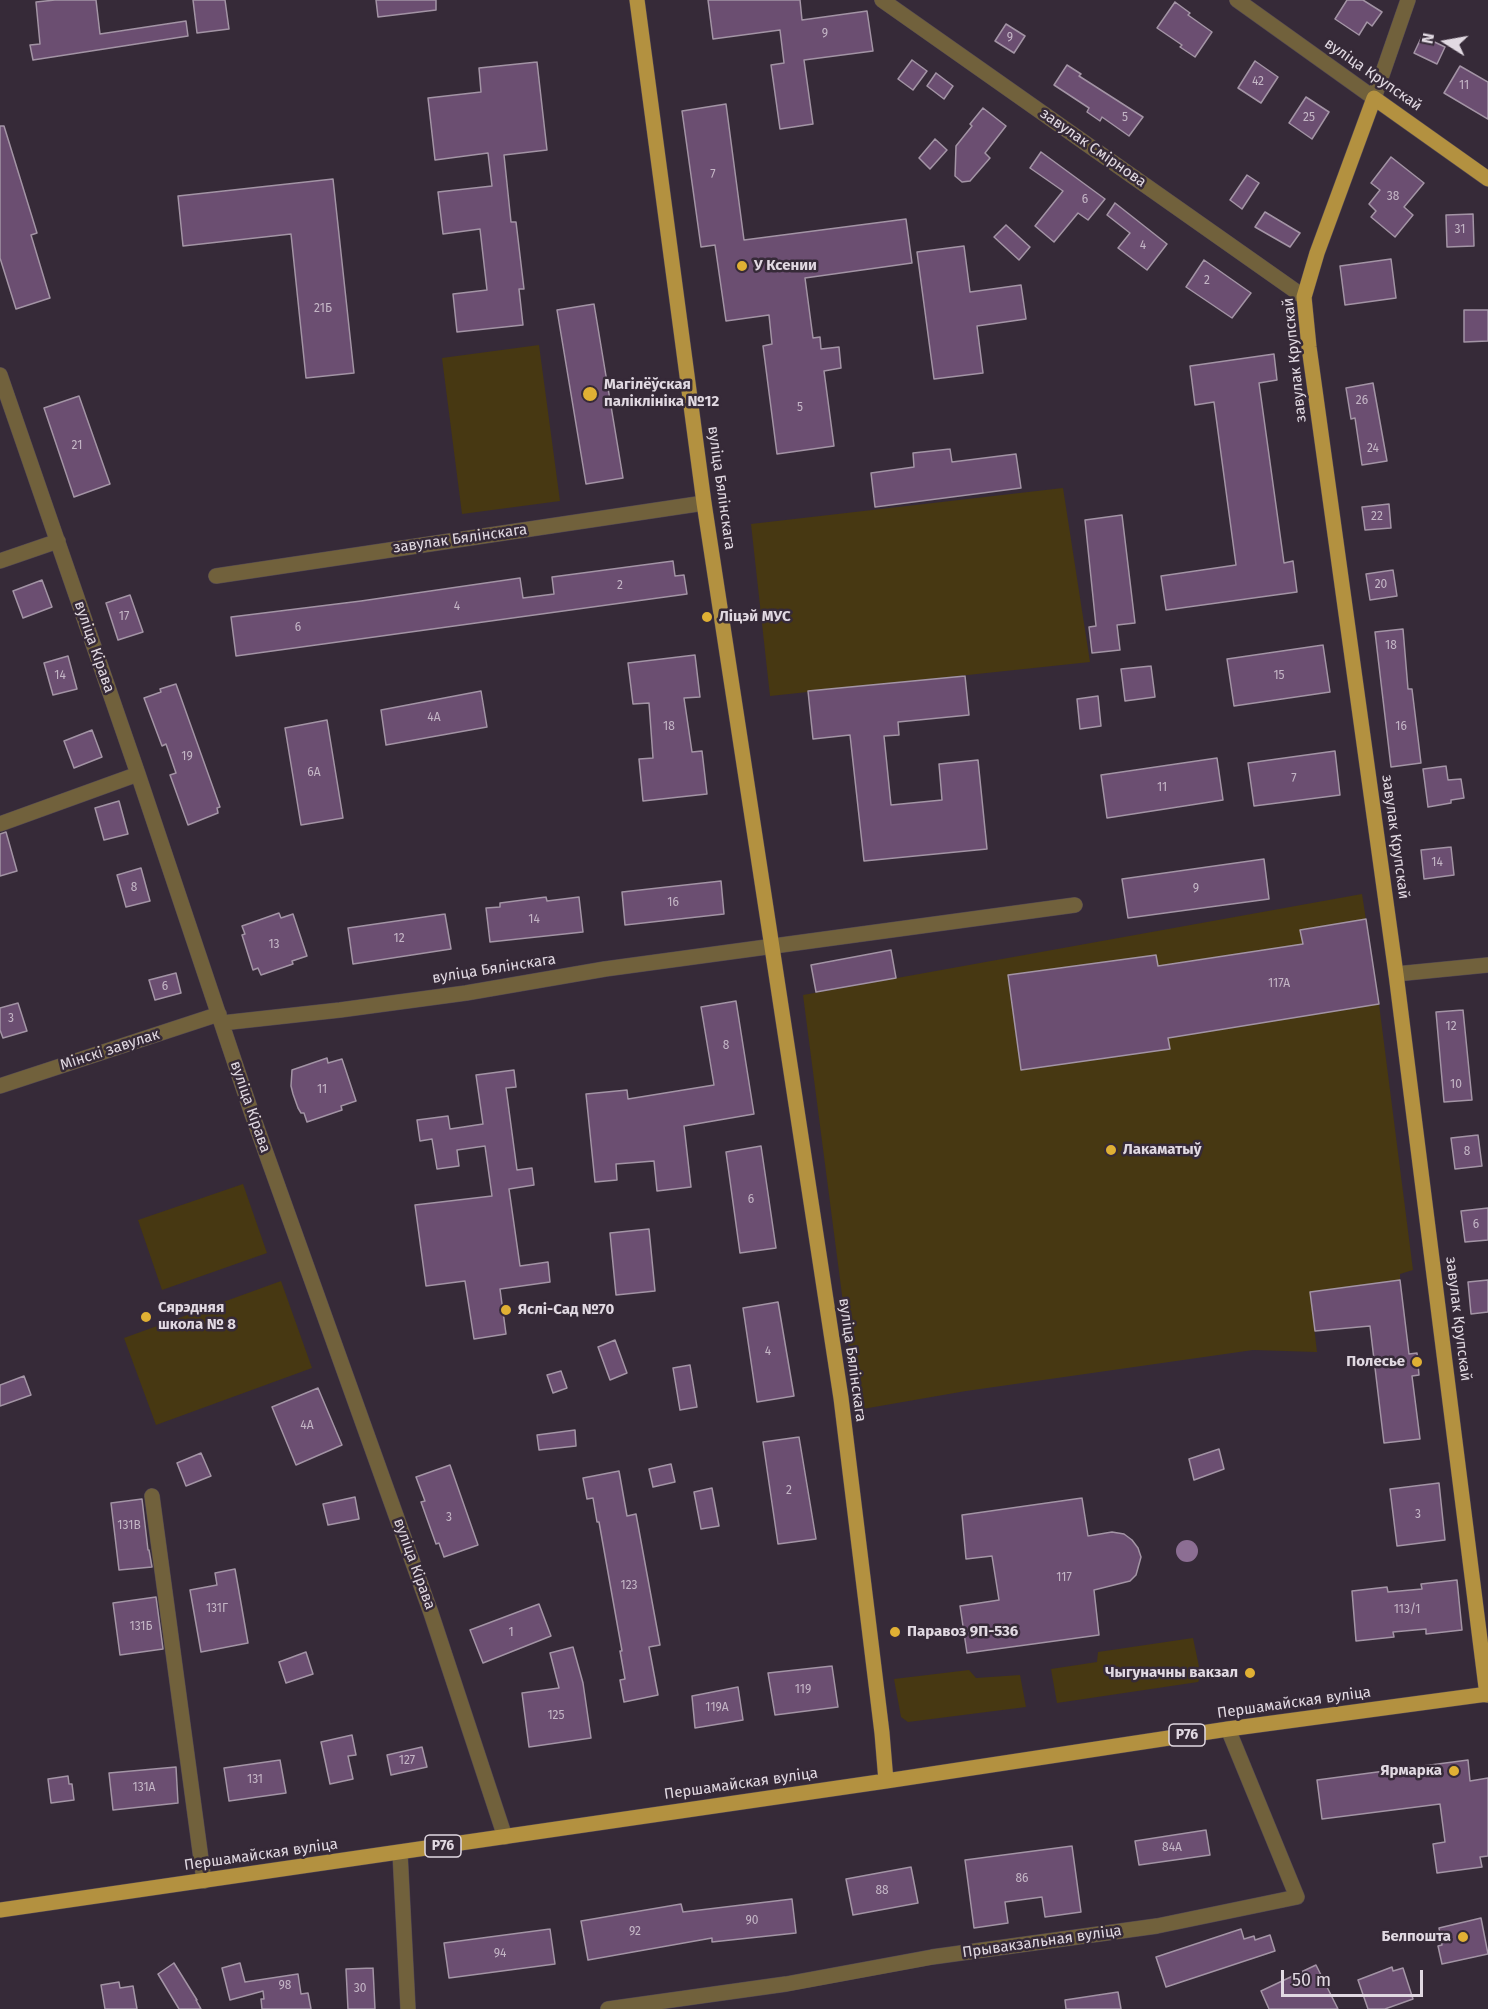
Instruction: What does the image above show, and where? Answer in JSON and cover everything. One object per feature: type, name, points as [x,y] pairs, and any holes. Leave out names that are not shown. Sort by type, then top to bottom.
[{"type":"main road","name":"вуліца Бялінскага","points":[[637,0],[704,503],[723,614],[771,946],[841,1398],[886,1781]]},
{"type":"main road","name":"завулак Крупскай","points":[[1374,98],[1317,253],[1304,297],[1396,974],[1487,1695]]},
{"type":"main road","name":"вуліца Крупскай","points":[[1374,98],[1488,179]]},
{"type":"main road","name":"Першамайская вуліца","points":[[0,1910],[400,1853],[1228,1729],[1487,1695]]},
{"type":"street","name":"завулак Смірнова","points":[[882,0],[1304,297]]},
{"type":"street","name":"вуліца Крупскай","points":[[1237,0],[1374,98]]},
{"type":"street","name":"завулак Крупскай","points":[[1374,98],[1408,0]]},
{"type":"street","name":"вуліца Кірава","points":[[0,375],[138,774],[252,1114],[431,1613],[505,1837]]},
{"type":"street","name":"завулак Бялінскага","points":[[216,576],[704,503]]},
{"type":"street","points":[[0,561],[58,542]]},
{"type":"street","points":[[0,824],[138,774]]},
{"type":"street","name":"вуліца Бялінскага","points":[[221,1018],[454,994],[605,969],[1075,905]]},
{"type":"street","points":[[1396,974],[1488,965]]},
{"type":"street","name":"Мінскі завулак","points":[[0,1086],[221,1018]]},
{"type":"street","points":[[152,1496],[204,1881]]},
{"type":"street","name":"Прывакзальная вуліца","points":[[608,2009],[786,1984],[932,1957],[1157,1926],[1297,1897],[1228,1729]]},
{"type":"street","points":[[400,1853],[408,2009]]},
{"type":"shaded area","points":[[539,345],[560,501],[462,514],[442,358]]},
{"type":"shaded area","points":[[1063,488],[1090,662],[770,696],[751,524]]},
{"type":"shaded area","name":"Лакаматыў","points":[[1362,894],[1379,1004],[1413,1270],[1400,1274],[1400,1280],[1310,1292],[1317,1352],[1253,1350],[966,1391],[857,1410],[803,995]]},
{"type":"shaded area","points":[[243,1184],[267,1253],[162,1290],[138,1220]]},
{"type":"shaded area","points":[[281,1281],[312,1368],[156,1425],[124,1338]]},
{"type":"shaded area","points":[[1183,1540],[1191,1540],[1198,1547],[1198,1555],[1191,1562],[1183,1562],[1176,1555],[1176,1547]]},
{"type":"shaded area","points":[[1193,1638],[1201,1676],[1198,1682],[1057,1703],[1051,1669],[1097,1662],[1098,1652]]},
{"type":"shaded area","points":[[969,1670],[976,1678],[1020,1675],[1026,1707],[908,1722],[901,1717],[894,1679]]},
{"type":"building","points":[[96,0],[100,34],[186,21],[188,36],[33,60],[30,45],[40,44],[36,2]]},
{"type":"building","points":[[193,0],[225,0],[229,29],[197,33]]},
{"type":"building","points":[[376,0],[436,0],[436,10],[378,17]]},
{"type":"building","points":[[708,0],[800,0],[802,20],[867,11],[873,51],[804,60],[813,124],[780,129],[771,65],[784,63],[780,30],[713,39]]},
{"type":"building","points":[[1347,0],[1363,0],[1382,12],[1372,26],[1367,22],[1359,35],[1335,19]]},
{"type":"building","points":[[1175,2],[1190,13],[1188,15],[1212,32],[1195,57],[1157,28]]},
{"type":"building","points":[[1006,24],[1025,36],[1014,53],[995,41]]},
{"type":"building","points":[[1422,36],[1445,47],[1437,64],[1414,53]]},
{"type":"building","points":[[912,60],[927,71],[913,90],[898,79]]},
{"type":"building","points":[[1255,61],[1278,77],[1261,103],[1238,88]]},
{"type":"building","points":[[537,62],[547,150],[504,155],[511,222],[516,222],[524,289],[519,289],[523,325],[457,332],[453,294],[487,290],[480,229],[443,234],[438,192],[492,186],[488,153],[435,160],[428,98],[481,92],[479,68]]},
{"type":"building","points":[[1067,65],[1081,74],[1079,76],[1143,117],[1129,136],[1102,117],[1100,121],[1087,112],[1089,108],[1054,85]]},
{"type":"building","points":[[1460,66],[1488,82],[1488,119],[1444,93]]},
{"type":"building","points":[[936,73],[953,86],[944,99],[927,86]]},
{"type":"building","points":[[1306,97],[1329,112],[1312,139],[1289,123]]},
{"type":"building","points":[[726,104],[744,240],[906,219],[912,263],[805,278],[813,338],[820,337],[821,349],[839,347],[841,368],[824,371],[834,446],[777,454],[763,346],[772,344],[769,315],[726,321],[715,245],[701,247],[682,111]]},
{"type":"building","points":[[983,108],[1006,126],[985,153],[990,158],[970,181],[962,182],[955,176],[956,146]]},
{"type":"building","points":[[0,126],[4,126],[37,233],[31,235],[50,298],[16,309],[0,258]]},
{"type":"building","points":[[935,139],[947,150],[930,169],[919,158]]},
{"type":"building","points":[[1041,152],[1105,199],[1088,220],[1078,213],[1054,242],[1035,226],[1063,191],[1030,168]]},
{"type":"building","points":[[1391,157],[1424,183],[1404,207],[1413,215],[1395,237],[1371,217],[1376,211],[1369,204],[1380,190],[1371,183]]},
{"type":"building","points":[[1247,175],[1259,183],[1242,209],[1230,200]]},
{"type":"building","points":[[333,179],[354,373],[306,378],[291,234],[183,246],[178,196]]},
{"type":"building","points":[[1115,203],[1167,244],[1147,270],[1118,248],[1130,233],[1107,215]]},
{"type":"building","points":[[1265,212],[1300,233],[1290,247],[1255,227]]},
{"type":"building","points":[[1473,214],[1474,246],[1447,247],[1446,215]]},
{"type":"building","points":[[1006,225],[1030,247],[1019,260],[994,237]]},
{"type":"building","points":[[964,246],[970,292],[1021,285],[1026,319],[977,326],[983,373],[934,379],[917,252]]},
{"type":"building","points":[[1391,259],[1396,298],[1345,305],[1340,266]]},
{"type":"building","points":[[1204,260],[1251,293],[1232,318],[1186,287]]},
{"type":"building","name":"Магілёўская паліклініка №12","points":[[594,304],[623,478],[586,484],[557,310]]},
{"type":"building","points":[[1464,310],[1488,310],[1488,341],[1464,342]]},
{"type":"building","points":[[1274,354],[1277,380],[1259,383],[1284,563],[1293,561],[1297,592],[1166,610],[1161,576],[1236,565],[1214,402],[1195,405],[1190,366]]},
{"type":"building","points":[[1373,383],[1387,461],[1362,465],[1355,418],[1351,419],[1346,388]]},
{"type":"building","points":[[79,396],[110,484],[74,497],[44,408]]},
{"type":"building","points":[[950,449],[952,462],[1016,454],[1021,488],[875,507],[871,473],[914,467],[913,453]]},
{"type":"building","points":[[1389,504],[1391,528],[1365,530],[1362,507]]},
{"type":"building","points":[[1122,515],[1135,623],[1117,625],[1120,650],[1092,653],[1089,627],[1096,626],[1085,520]]},
{"type":"building","points":[[673,561],[675,576],[684,575],[687,594],[236,656],[231,617],[520,578],[523,598],[554,594],[552,577]]},
{"type":"building","points":[[1393,570],[1397,596],[1370,600],[1366,574]]},
{"type":"building","points":[[42,580],[52,607],[23,618],[13,591]]},
{"type":"building","points":[[130,595],[143,632],[118,640],[106,603]]},
{"type":"building","points":[[1403,629],[1408,689],[1412,689],[1421,763],[1391,767],[1375,632]]},
{"type":"building","points":[[1323,645],[1330,692],[1234,706],[1227,659]]},
{"type":"building","points":[[695,655],[700,697],[684,698],[692,752],[702,751],[707,794],[643,801],[639,759],[653,758],[649,703],[633,704],[628,663]]},
{"type":"building","points":[[68,656],[77,689],[53,695],[44,663]]},
{"type":"building","points":[[1151,666],[1155,697],[1125,701],[1121,669]]},
{"type":"building","points":[[965,676],[969,715],[898,722],[899,735],[884,736],[891,805],[942,800],[939,764],[978,760],[987,849],[864,861],[850,735],[813,739],[808,691]]},
{"type":"building","points":[[176,684],[220,807],[217,808],[218,813],[188,825],[170,775],[176,773],[166,744],[162,746],[144,698],[161,692],[160,689]]},
{"type":"building","points":[[481,691],[487,727],[386,745],[381,710]]},
{"type":"building","points":[[1098,696],[1101,726],[1080,729],[1077,699]]},
{"type":"building","points":[[327,720],[343,818],[301,825],[285,728]]},
{"type":"building","points":[[92,730],[102,757],[74,768],[64,741]]},
{"type":"building","points":[[1335,751],[1340,795],[1254,806],[1248,763]]},
{"type":"building","points":[[1217,758],[1223,800],[1107,818],[1101,775]]},
{"type":"building","points":[[1446,766],[1448,780],[1461,779],[1464,798],[1428,807],[1423,769]]},
{"type":"building","points":[[119,801],[128,834],[104,840],[95,808]]},
{"type":"building","points":[[6,832],[17,871],[0,876],[0,834]]},
{"type":"building","points":[[1451,847],[1454,875],[1424,879],[1421,850]]},
{"type":"building","points":[[1264,859],[1269,899],[1128,918],[1122,879]]},
{"type":"building","points":[[141,868],[150,901],[126,907],[117,875]]},
{"type":"building","points":[[721,881],[724,914],[625,925],[622,892]]},
{"type":"building","points":[[546,897],[547,901],[579,897],[583,932],[490,942],[486,908],[500,907],[500,903]]},
{"type":"building","points":[[279,913],[281,918],[293,914],[307,956],[292,961],[293,964],[261,975],[258,968],[253,970],[242,935],[245,934],[242,926]]},
{"type":"building","points":[[445,914],[451,949],[353,964],[348,928]]},
{"type":"building","points":[[1366,919],[1379,1004],[1168,1038],[1170,1049],[1021,1070],[1008,975],[1156,955],[1158,966],[1303,944],[1300,930]]},
{"type":"building","points":[[891,950],[896,978],[816,992],[811,965]]},
{"type":"building","points":[[176,973],[181,993],[155,1000],[149,980]]},
{"type":"building","points":[[736,1001],[754,1114],[684,1126],[691,1187],[657,1191],[654,1161],[616,1164],[617,1180],[595,1182],[586,1094],[627,1090],[628,1099],[714,1085],[701,1007]]},
{"type":"building","points":[[18,1003],[27,1031],[3,1038],[0,1030],[0,1008]]},
{"type":"building","points":[[1463,1010],[1472,1100],[1444,1102],[1436,1012]]},
{"type":"building","points":[[327,1058],[328,1063],[342,1059],[356,1101],[341,1106],[342,1110],[307,1122],[293,1094],[292,1070]]},
{"type":"building","points":[[514,1070],[516,1087],[506,1088],[517,1170],[532,1168],[534,1185],[509,1189],[520,1266],[548,1262],[550,1282],[500,1289],[506,1334],[474,1339],[465,1281],[426,1286],[415,1205],[492,1196],[485,1146],[457,1150],[459,1166],[437,1169],[432,1139],[420,1141],[417,1120],[448,1116],[450,1129],[483,1124],[476,1075]]},
{"type":"building","points":[[1478,1135],[1482,1166],[1455,1169],[1451,1138]]},
{"type":"building","points":[[761,1146],[776,1248],[740,1253],[726,1152]]},
{"type":"building","points":[[1488,1208],[1488,1240],[1465,1242],[1461,1211]]},
{"type":"building","points":[[649,1229],[655,1291],[616,1295],[610,1233]]},
{"type":"building","points":[[1400,1280],[1409,1354],[1417,1353],[1419,1375],[1412,1376],[1420,1439],[1384,1443],[1370,1326],[1315,1331],[1310,1292]]},
{"type":"building","points":[[1488,1280],[1488,1312],[1471,1314],[1468,1282]]},
{"type":"building","points":[[778,1302],[794,1396],[757,1402],[743,1308]]},
{"type":"building","points":[[615,1340],[627,1373],[610,1380],[598,1347]]},
{"type":"building","points":[[690,1365],[697,1407],[680,1410],[673,1368]]},
{"type":"building","points":[[561,1371],[567,1388],[553,1393],[547,1375]]},
{"type":"building","points":[[24,1376],[31,1395],[0,1406],[0,1385]]},
{"type":"building","points":[[318,1388],[342,1445],[296,1465],[272,1407]]},
{"type":"building","points":[[575,1430],[576,1446],[539,1450],[537,1435]]},
{"type":"building","points":[[799,1437],[816,1539],[778,1544],[763,1442]]},
{"type":"building","points":[[1219,1449],[1224,1469],[1194,1480],[1189,1459]]},
{"type":"building","points":[[201,1453],[211,1476],[186,1486],[177,1463]]},
{"type":"building","points":[[671,1464],[675,1482],[653,1487],[649,1469]]},
{"type":"building","points":[[450,1465],[478,1545],[444,1557],[439,1543],[436,1544],[421,1502],[425,1501],[416,1477]]},
{"type":"building","points":[[619,1471],[627,1516],[636,1514],[660,1645],[649,1647],[658,1695],[624,1702],[620,1680],[625,1679],[620,1651],[622,1651],[599,1522],[597,1522],[593,1498],[587,1499],[583,1478]]},
{"type":"building","points":[[1439,1483],[1445,1540],[1397,1546],[1390,1489]]},
{"type":"building","points":[[712,1488],[719,1526],[701,1529],[694,1492]]},
{"type":"building","points":[[355,1497],[359,1519],[328,1525],[323,1504]]},
{"type":"building","points":[[1082,1498],[1088,1536],[1112,1532],[1124,1534],[1138,1548],[1141,1557],[1136,1575],[1130,1581],[1094,1590],[1099,1635],[967,1653],[960,1606],[999,1600],[992,1556],[966,1559],[962,1515]]},
{"type":"building","points":[[142,1499],[152,1567],[119,1570],[111,1503]]},
{"type":"building","points":[[235,1569],[248,1643],[201,1652],[190,1590],[217,1585],[215,1573]]},
{"type":"building","points":[[1457,1580],[1462,1630],[1426,1634],[1426,1629],[1393,1632],[1394,1637],[1356,1641],[1352,1591],[1387,1587],[1388,1592],[1422,1589],[1421,1584]]},
{"type":"building","points":[[156,1597],[163,1649],[120,1655],[113,1603]]},
{"type":"building","points":[[539,1604],[551,1636],[483,1663],[470,1630]]},
{"type":"building","points":[[573,1647],[583,1683],[591,1738],[529,1747],[522,1693],[559,1688],[550,1653]]},
{"type":"building","points":[[306,1652],[313,1674],[286,1683],[279,1662]]},
{"type":"building","points":[[832,1666],[838,1707],[775,1715],[768,1673]]},
{"type":"building","points":[[738,1687],[743,1720],[695,1728],[692,1696]]},
{"type":"building","points":[[352,1735],[356,1755],[348,1756],[353,1779],[330,1784],[321,1742]]},
{"type":"building","points":[[422,1747],[427,1767],[391,1775],[387,1755]]},
{"type":"building","points":[[280,1760],[286,1793],[229,1801],[224,1768]]},
{"type":"building","points":[[1468,1760],[1470,1781],[1488,1778],[1488,1856],[1480,1857],[1482,1867],[1437,1873],[1433,1844],[1445,1842],[1440,1804],[1322,1819],[1317,1780]]},
{"type":"building","points":[[176,1767],[178,1803],[113,1810],[109,1773]]},
{"type":"building","points":[[68,1776],[69,1784],[72,1784],[74,1800],[51,1803],[48,1779]]},
{"type":"building","points":[[1206,1830],[1210,1855],[1139,1865],[1135,1841]]},
{"type":"building","points":[[1072,1846],[1081,1912],[1045,1917],[1042,1897],[1005,1902],[1008,1923],[974,1928],[965,1860]]},
{"type":"building","points":[[911,1867],[918,1903],[853,1915],[846,1879]]},
{"type":"building","points":[[792,1899],[796,1933],[712,1942],[712,1938],[588,1960],[581,1921],[681,1904],[683,1912]]},
{"type":"building","name":"Белпошта","points":[[1481,1918],[1488,1954],[1442,1964],[1438,1946],[1442,1945],[1439,1928]]},
{"type":"building","points":[[550,1929],[555,1964],[449,1978],[444,1943]]},
{"type":"building","points":[[1241,1929],[1244,1939],[1254,1936],[1255,1940],[1270,1935],[1275,1951],[1166,1987],[1156,1957]]},
{"type":"building","points":[[174,1963],[201,2009],[179,2009],[158,1974]]},
{"type":"building","points":[[240,1963],[245,1982],[298,1974],[301,1994],[308,1993],[311,2009],[262,2009],[263,1991],[230,2000],[222,1968]]},
{"type":"building","points":[[1316,1965],[1338,2009],[1269,2009],[1261,1991]]},
{"type":"building","points":[[1392,1967],[1393,1971],[1403,1968],[1413,1999],[1385,2009],[1368,2009],[1358,1980]]},
{"type":"building","points":[[373,1968],[375,2009],[348,2009],[346,1969]]},
{"type":"building","points":[[119,1982],[120,1988],[133,1986],[137,2009],[105,2009],[101,1985]]},
{"type":"building","points":[[1118,1992],[1121,2009],[1066,2009],[1065,2000]]},
{"type":"place","name":"У Ксении","points":[[742,266]]},
{"type":"place","name":"Магілёўская паліклініка №12","points":[[590,394]]},
{"type":"place","name":"Ліцэй МУС","points":[[707,617]]},
{"type":"place","name":"Лакаматыў","points":[[1111,1150]]},
{"type":"place","name":"Яслі-Сад №70","points":[[506,1310]]},
{"type":"place","name":"Сярэдняя школа № 8","points":[[146,1317]]},
{"type":"place","name":"Полесье","points":[[1417,1362]]},
{"type":"place","name":"Паравоз 9П-536","points":[[895,1632]]},
{"type":"place","name":"Чыгуначны вакзал","points":[[1250,1673]]},
{"type":"place","name":"Ярмарка","points":[[1454,1771]]},
{"type":"place","name":"Белпошта","points":[[1463,1937]]}]
